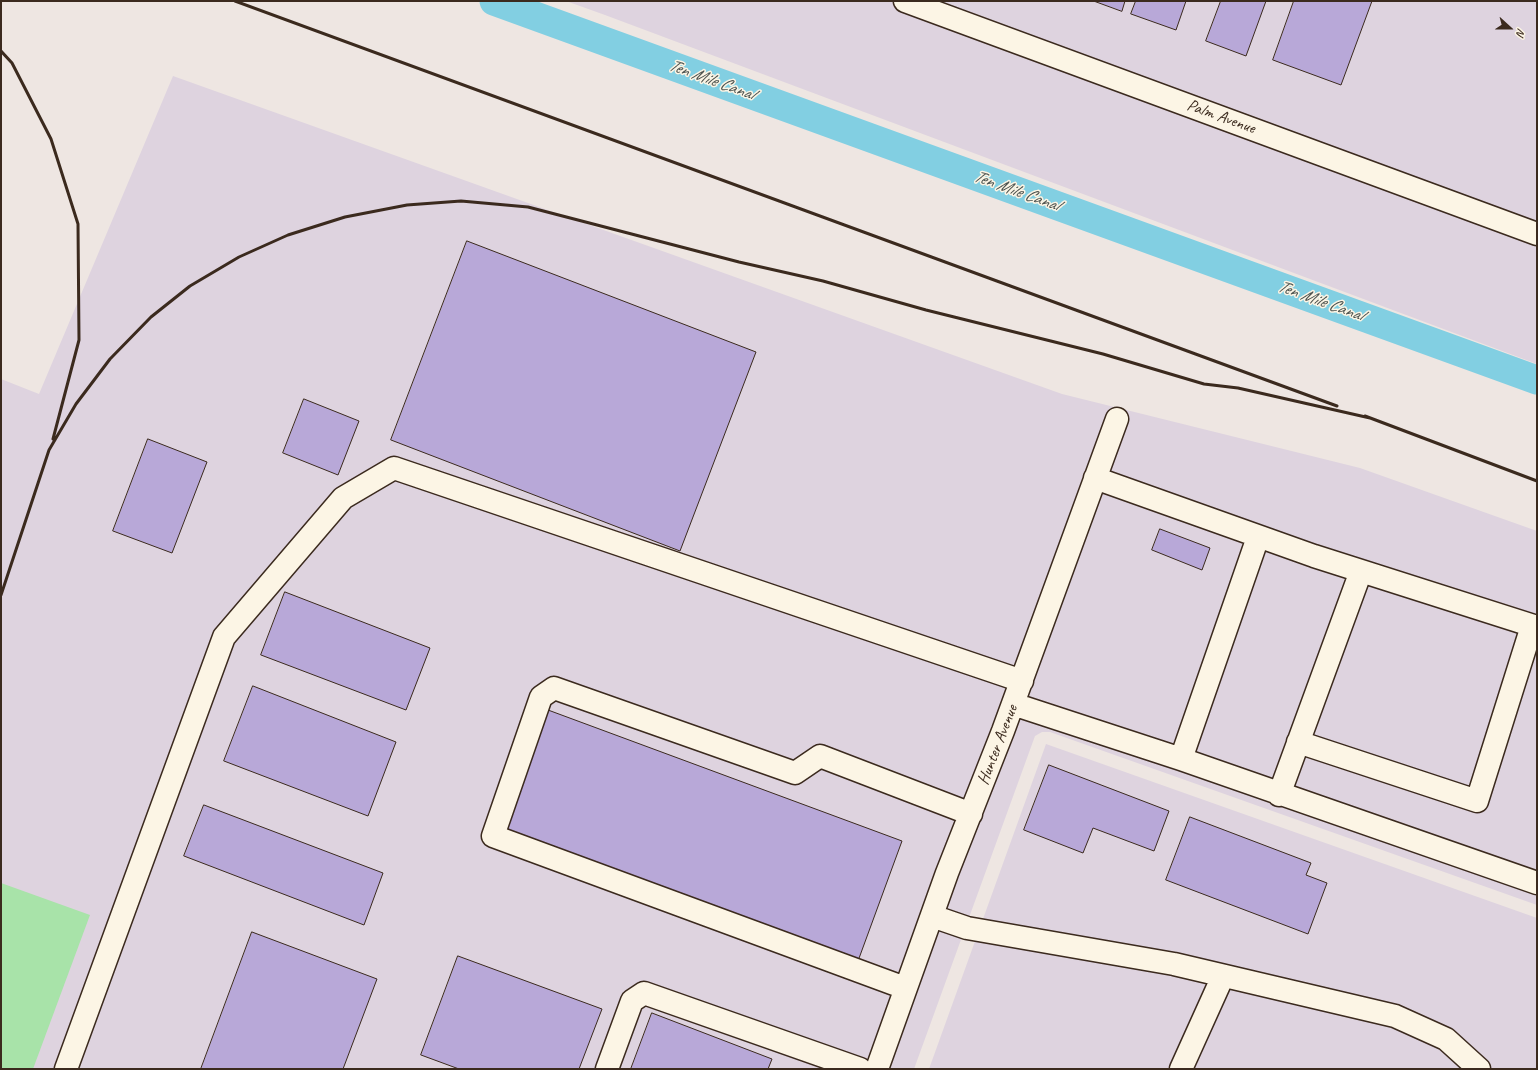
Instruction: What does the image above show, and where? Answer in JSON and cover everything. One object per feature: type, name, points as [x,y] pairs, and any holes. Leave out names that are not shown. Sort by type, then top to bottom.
[{"type":"street","name":"Palm Avenue","points":[[905,1],[1537,234]]},
{"type":"street","name":"Hunter Avenue","points":[[877,1069],[932,916],[1014,704],[1117,420]]},
{"type":"street","points":[[66,1069],[224,637],[343,498],[394,468],[1022,681]]},
{"type":"street","points":[[1095,478],[1258,537],[1534,626],[1477,801],[1298,742]]},
{"type":"street","points":[[1181,760],[1258,537]]},
{"type":"street","points":[[1279,795],[1361,571]]},
{"type":"street","points":[[905,988],[493,836],[541,697],[554,688],[795,773],[820,756],[971,814]]},
{"type":"street","points":[[1014,704],[1537,883]]},
{"type":"street","points":[[932,916],[967,928],[1174,964],[1395,1016],[1446,1039],[1479,1069]]},
{"type":"street","points":[[1181,1069],[1223,976]]},
{"type":"street","points":[[608,1069],[632,1001],[644,993],[860,1069]]},
{"type":"shaded area","points":[[566,1],[1537,1],[1537,364],[605,15]]},
{"type":"shaded area","points":[[173,76],[1062,394],[1360,468],[1537,531],[1537,905],[1050,732],[1042,732],[1035,736],[914,1069],[1,1069],[1,379],[39,394]]},
{"type":"shaded area","points":[[1046,744],[1537,918],[1537,1069],[929,1069]]},
{"type":"green space","points":[[1,883],[90,915],[33,1069],[1,1069]]},
{"type":"building","points":[[1094,1],[1125,1],[1122,11]]},
{"type":"building","points":[[1136,1],[1186,1],[1176,30],[1131,14]]},
{"type":"building","points":[[1221,1],[1266,1],[1246,56],[1206,41]]},
{"type":"building","points":[[1294,1],[1372,1],[1341,85],[1273,60]]},
{"type":"building","points":[[467,241],[756,352],[680,551],[391,440]]},
{"type":"building","points":[[304,399],[359,421],[338,475],[283,453]]},
{"type":"building","points":[[148,439],[207,462],[172,553],[113,531]]},
{"type":"building","points":[[1160,529],[1210,548],[1202,570],[1152,550]]},
{"type":"building","points":[[285,592],[430,648],[406,710],[261,655]]},
{"type":"building","points":[[253,686],[396,742],[368,816],[224,761]]},
{"type":"building","points":[[548,710],[902,841],[858,961],[504,830]]},
{"type":"building","points":[[1049,765],[1169,811],[1154,851],[1093,828],[1083,853],[1024,830]]},
{"type":"building","points":[[204,805],[383,873],[364,925],[184,856]]},
{"type":"building","points":[[1190,817],[1311,863],[1306,875],[1327,883],[1308,934],[1166,880]]},
{"type":"building","points":[[252,932],[377,979],[343,1069],[201,1069]]},
{"type":"building","points":[[458,956],[602,1009],[579,1069],[459,1069],[421,1055]]},
{"type":"building","points":[[652,1013],[772,1059],[768,1069],[631,1069]]},
{"type":"waterway","name":"Ten Mile Canal","points":[[494,1],[1537,380]]},
{"type":"railway","points":[[235,1],[1337,406]]},
{"type":"railway","points":[[1,51],[12,63],[51,139],[78,224],[79,340],[53,439]]},
{"type":"railway","points":[[1,595],[49,450],[76,404],[110,359],[151,317],[190,286],[239,257],[288,235],[345,217],[407,205],[461,201],[528,207],[739,262],[823,281],[926,310],[1103,354],[1204,384],[1238,388],[1370,418]]},
{"type":"railway","points":[[1365,416],[1537,481]]}]
